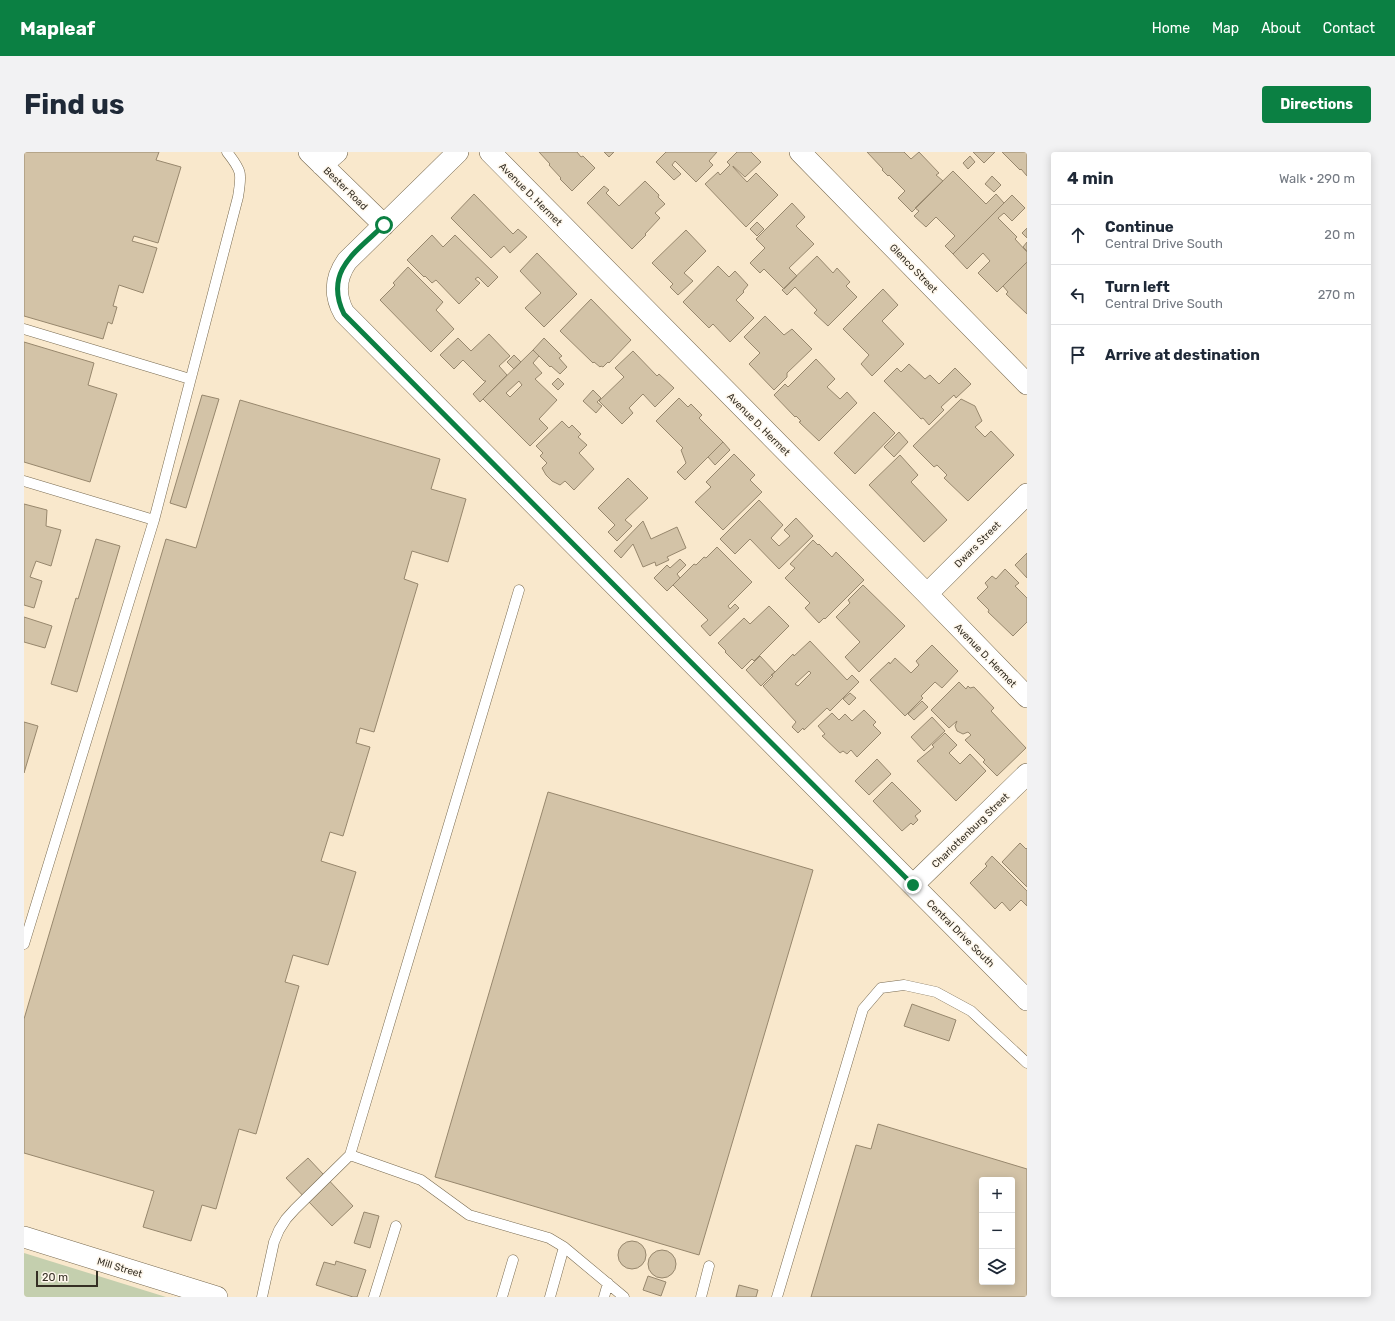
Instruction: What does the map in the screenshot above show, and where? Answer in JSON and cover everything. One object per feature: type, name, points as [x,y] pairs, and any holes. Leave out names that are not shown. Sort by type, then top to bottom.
[{"type":"street","name":"Central Drive South","points":[[458,152],[347,261],[342,268],[337,284],[337,293],[339,304],[344,314],[1027,1000]]},
{"type":"street","name":"Avenue D. Hermet","points":[[490,152],[1027,697]]},
{"type":"street","name":"Glenco Street","points":[[804,153],[1027,384]]},
{"type":"street","name":"Bester Road","points":[[323,156],[384,225]]},
{"type":"street","name":"Dwars Street","points":[[927,594],[1027,494]]},
{"type":"street","name":"Charlottenburg Street","points":[[913,885],[1027,774]]},
{"type":"street","name":"Mill Street","points":[[24,1237],[217,1297]]},
{"type":"lane","points":[[24,944],[154,520],[241,180],[239,167],[227,152]]},
{"type":"lane","points":[[24,329],[190,379]]},
{"type":"lane","points":[[24,481],[154,520]]},
{"type":"lane","points":[[262,1297],[274,1242],[279,1230],[295,1209],[350,1155],[519,590]]},
{"type":"lane","points":[[777,1297],[863,1009],[882,988],[904,985],[936,992],[971,1011],[1027,1063]]},
{"type":"lane","points":[[350,1155],[420,1180],[469,1215],[549,1238],[564,1247],[624,1297]]},
{"type":"lane","points":[[374,1297],[396,1226]]},
{"type":"lane","points":[[550,1297],[564,1247]]},
{"type":"lane","points":[[502,1297],[512,1260]]},
{"type":"lane","points":[[701,1297],[709,1266]]},
{"type":"lane","points":[[604,1297],[608,1283]]},
{"type":"green space","points":[[24,1253],[166,1297],[24,1297]]},
{"type":"building","points":[[24,152],[159,152],[156,160],[181,167],[158,243],[134,236],[132,241],[157,248],[143,293],[119,285],[113,306],[117,307],[112,324],[108,322],[103,339],[24,316]]},
{"type":"building","points":[[539,152],[577,152],[595,168],[572,191],[560,179],[561,178]]},
{"type":"building","points":[[604,152],[614,152],[609,157]]},
{"type":"building","points":[[666,152],[717,152],[709,161],[713,165],[696,182],[675,161],[672,165],[681,174],[674,180],[656,162]]},
{"type":"building","points":[[737,152],[751,152],[761,162],[745,177],[733,166],[747,182],[756,173],[778,195],[746,227],[705,184],[718,172],[720,175],[730,165],[727,162]]},
{"type":"building","points":[[867,152],[904,152],[911,159],[919,152],[939,173],[936,175],[943,181],[912,212],[898,198],[905,191],[882,170],[883,169]]},
{"type":"building","points":[[973,152],[995,152],[984,163]]},
{"type":"building","points":[[1002,152],[1027,152],[1027,176],[1021,169],[1020,170]]},
{"type":"building","points":[[970,156],[975,162],[968,169],[963,163]]},
{"type":"building","points":[[953,171],[986,204],[996,194],[1004,203],[953,254],[945,246],[955,236],[936,217],[926,227],[914,216],[919,211],[915,208]]},
{"type":"building","points":[[992,176],[1001,185],[994,192],[985,184]]},
{"type":"building","points":[[645,181],[659,195],[658,197],[665,204],[655,213],[660,218],[632,249],[587,203],[604,186],[609,190],[606,193],[619,206]]},
{"type":"building","points":[[474,194],[513,234],[518,229],[527,237],[510,253],[504,246],[491,258],[451,218]]},
{"type":"building","points":[[1012,195],[1025,208],[1012,221],[1004,213],[998,218],[1017,237],[1015,239],[1027,252],[1027,262],[997,292],[978,273],[990,261],[983,253],[967,269],[953,254]]},
{"type":"building","points":[[792,203],[805,217],[796,226],[814,244],[789,268],[797,276],[784,289],[764,269],[760,273],[750,263],[765,248],[756,239]]},
{"type":"building","points":[[757,222],[764,229],[757,236],[750,229]]},
{"type":"building","points":[[1027,228],[1027,238],[1022,233]]},
{"type":"building","points":[[686,230],[706,251],[684,273],[693,281],[678,295],[670,287],[673,284],[652,263]]},
{"type":"building","points":[[432,235],[443,247],[455,235],[498,277],[488,287],[478,277],[475,279],[480,283],[459,304],[436,280],[432,283],[407,260]]},
{"type":"building","points":[[1027,242],[1027,251],[1023,247]]},
{"type":"building","points":[[537,253],[577,294],[544,327],[525,308],[541,293],[520,271]]},
{"type":"building","points":[[817,256],[833,273],[837,268],[850,282],[846,286],[857,297],[828,326],[814,313],[817,310],[795,287],[787,295],[782,290]]},
{"type":"building","points":[[1027,262],[1027,314],[1006,294],[1008,292],[1003,286]]},
{"type":"building","points":[[718,266],[729,277],[735,271],[748,285],[743,291],[744,292],[736,300],[754,318],[730,342],[713,324],[709,328],[683,302]]},
{"type":"building","points":[[408,267],[443,302],[436,310],[454,329],[431,352],[380,300],[395,285],[393,283]]},
{"type":"building","points":[[883,289],[898,305],[882,321],[904,344],[872,376],[861,364],[869,355],[843,329]]},
{"type":"building","points":[[591,299],[631,340],[609,363],[608,362],[603,367],[600,367],[594,362],[593,363],[560,331]]},
{"type":"building","points":[[765,316],[784,335],[792,329],[812,349],[787,373],[787,377],[774,390],[749,364],[760,353],[744,337]]},
{"type":"building","points":[[489,334],[510,356],[499,366],[507,375],[480,402],[473,394],[486,381],[484,381],[463,360],[454,369],[440,355],[458,338],[471,351]]},
{"type":"building","points":[[544,338],[562,356],[559,358],[567,367],[560,374],[551,366],[550,367],[533,350]]},
{"type":"building","points":[[24,342],[94,363],[88,385],[117,394],[90,482],[24,462]]},
{"type":"building","points":[[533,350],[539,356],[533,363],[542,373],[535,379],[557,400],[539,419],[548,428],[530,446],[483,399]],"holes":[[[519,381],[522,385],[510,397],[506,393]]]},
{"type":"building","points":[[633,351],[657,376],[659,374],[674,388],[655,407],[643,394],[629,408],[633,413],[622,424],[599,401],[624,377],[615,368]]},
{"type":"building","points":[[514,355],[521,362],[514,369],[507,362]]},
{"type":"building","points":[[816,359],[835,379],[827,387],[840,399],[847,392],[857,403],[819,441],[774,395],[785,384],[788,387]]},
{"type":"building","points":[[909,364],[925,379],[930,375],[939,384],[955,368],[971,384],[956,398],[954,395],[941,407],[944,410],[929,425],[923,418],[921,419],[884,381],[897,368],[901,372]]},
{"type":"building","points":[[558,378],[564,384],[558,390],[552,384]]},
{"type":"building","points":[[593,390],[601,398],[597,402],[602,406],[596,413],[583,401]]},
{"type":"building","points":[[202,395],[219,399],[186,508],[170,503]]},
{"type":"building","points":[[679,398],[688,407],[691,404],[702,415],[699,418],[723,442],[685,480],[677,472],[686,463],[681,450],[683,448],[656,421]]},
{"type":"building","points":[[961,399],[975,406],[982,421],[975,427],[985,437],[991,431],[1014,455],[968,501],[944,478],[947,475],[937,465],[934,467],[913,446]]},
{"type":"building","points":[[240,400],[440,459],[431,489],[466,499],[448,562],[412,551],[404,579],[418,584],[374,732],[360,728],[356,743],[370,747],[343,836],[330,832],[321,861],[356,872],[328,965],[293,955],[285,982],[299,986],[256,1134],[239,1129],[216,1209],[202,1205],[191,1241],[143,1227],[154,1191],[24,1153],[24,1019],[166,539],[196,548]]},
{"type":"building","points":[[874,412],[895,433],[855,474],[834,453]]},
{"type":"building","points":[[562,421],[569,428],[572,425],[581,434],[578,437],[587,445],[579,453],[594,469],[574,490],[565,481],[560,485],[552,481],[546,475],[542,468],[547,463],[540,456],[543,453],[536,446]]},
{"type":"building","points":[[899,432],[908,442],[894,457],[884,447]]},
{"type":"building","points":[[723,442],[730,450],[715,465],[708,457]]},
{"type":"building","points":[[734,454],[755,475],[750,480],[762,492],[723,530],[695,502],[711,487],[706,482]]},
{"type":"building","points":[[900,455],[918,475],[911,482],[947,520],[924,542],[869,485]]},
{"type":"building","points":[[628,478],[648,498],[625,520],[632,526],[617,541],[608,532],[615,525],[598,508]]},
{"type":"building","points":[[759,500],[783,525],[771,538],[779,546],[790,536],[784,530],[796,518],[813,536],[779,569],[750,539],[735,554],[720,539]]},
{"type":"building","points":[[24,504],[47,510],[46,526],[61,530],[51,566],[36,561],[30,577],[42,581],[34,608],[24,605]]},
{"type":"building","points":[[643,521],[651,539],[677,527],[686,548],[667,557],[669,560],[656,566],[655,562],[643,567],[633,544],[621,558],[614,551]]},
{"type":"building","points":[[96,539],[120,546],[77,692],[51,684],[76,598],[78,599]]},
{"type":"building","points":[[813,540],[832,557],[836,552],[864,580],[825,619],[824,618],[819,623],[805,608],[810,603],[785,578],[795,568],[790,564]]},
{"type":"building","points":[[717,547],[752,582],[728,606],[730,609],[735,604],[739,608],[710,636],[701,626],[708,620],[673,585],[694,564],[696,565],[704,557],[706,558]]},
{"type":"building","points":[[1027,553],[1027,578],[1015,565]]},
{"type":"building","points":[[680,559],[686,565],[677,574],[680,578],[667,591],[654,578],[667,565],[670,568]]},
{"type":"building","points":[[1005,569],[1019,583],[1015,586],[1027,598],[1027,622],[1013,636],[988,612],[989,610],[977,598],[988,587],[985,583],[992,576],[996,579]]},
{"type":"building","points":[[863,585],[905,626],[859,672],[845,657],[860,642],[836,617],[850,603],[848,600]]},
{"type":"building","points":[[769,606],[789,626],[754,661],[752,659],[742,669],[718,643],[744,618],[750,624]]},
{"type":"building","points":[[24,617],[52,626],[45,648],[24,642]]},
{"type":"building","points":[[810,641],[847,680],[852,675],[859,682],[830,711],[827,708],[804,730],[803,728],[798,733],[792,727],[796,722],[763,686],[773,676],[771,675],[793,654],[794,656]],"holes":[[[809,671],[811,673],[798,686],[795,684]]]},
{"type":"building","points":[[932,645],[958,671],[942,688],[935,682],[921,696],[923,698],[905,716],[870,680],[889,662],[890,664],[895,658],[911,673],[919,665],[916,661]]},
{"type":"building","points":[[760,656],[775,672],[761,686],[746,670]]},
{"type":"building","points":[[959,682],[966,689],[968,686],[970,688],[974,687],[994,708],[991,711],[1026,748],[997,776],[983,762],[985,760],[965,740],[971,735],[968,732],[963,734],[957,731],[955,726],[957,721],[949,728],[931,710]]},
{"type":"building","points":[[850,693],[856,698],[849,705],[843,699]]},
{"type":"building","points":[[922,701],[928,707],[914,720],[908,714]]},
{"type":"building","points":[[864,710],[876,722],[873,725],[881,733],[857,757],[851,750],[847,754],[843,751],[840,753],[822,736],[825,734],[818,726],[832,713],[839,720],[845,714],[852,721]]},
{"type":"building","points":[[932,717],[945,731],[924,751],[911,737]]},
{"type":"building","points":[[24,722],[38,726],[24,773]]},
{"type":"building","points":[[945,733],[957,745],[949,753],[960,764],[970,754],[986,771],[956,801],[917,761],[934,747],[932,745]]},
{"type":"building","points":[[877,759],[891,774],[869,795],[855,781]]},
{"type":"building","points":[[892,782],[921,811],[915,816],[918,820],[913,825],[911,823],[902,831],[873,801]]},
{"type":"building","points":[[548,792],[813,870],[699,1255],[435,1177]]},
{"type":"building","points":[[1020,843],[1026,849],[1027,848],[1027,887],[1002,862]]},
{"type":"building","points":[[992,856],[1027,891],[1027,906],[1021,900],[1010,911],[1002,902],[995,909],[970,883],[987,866],[985,864]]},
{"type":"building","points":[[912,1004],[956,1020],[949,1041],[904,1026]]},
{"type":"building","points":[[878,1124],[1027,1169],[1027,1297],[811,1297],[856,1145],[871,1149]]},
{"type":"building","points":[[308,1158],[353,1206],[332,1226],[286,1178]]},
{"type":"building","points":[[364,1212],[379,1216],[370,1248],[354,1243]]},
{"type":"building","points":[[632,1241],[642,1245],[646,1255],[642,1265],[632,1269],[622,1265],[618,1255],[622,1245]]},
{"type":"building","points":[[662,1250],[672,1254],[676,1264],[672,1274],[662,1278],[652,1274],[648,1264],[652,1254]]},
{"type":"building","points":[[336,1261],[366,1270],[357,1297],[316,1285],[324,1262],[335,1265]]},
{"type":"building","points":[[648,1276],[666,1282],[661,1296],[643,1290]]},
{"type":"building","points":[[739,1285],[758,1290],[756,1297],[736,1297]]},
{"type":"route","points":[[384,225],[347,261],[342,268],[337,284],[337,293],[339,304],[344,314],[913,885]]}]
